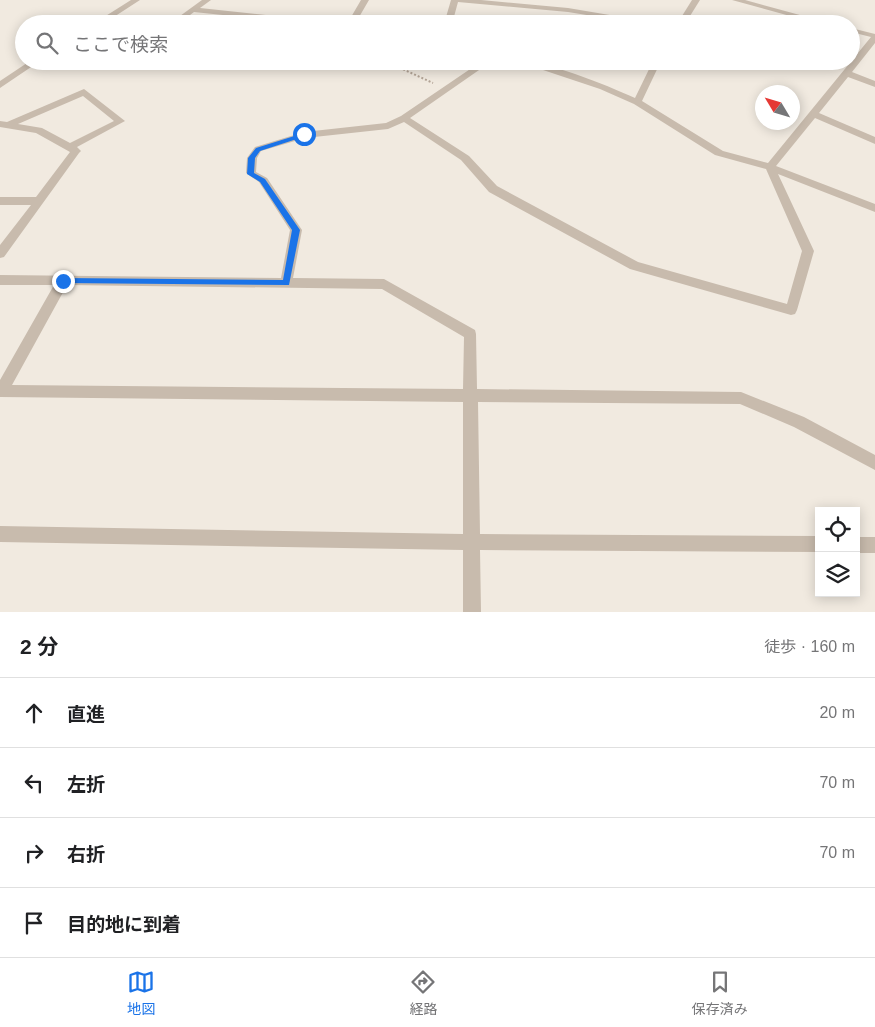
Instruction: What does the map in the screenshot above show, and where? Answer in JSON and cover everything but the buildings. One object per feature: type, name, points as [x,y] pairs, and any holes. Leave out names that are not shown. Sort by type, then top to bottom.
[{"type":"street","points":[[111,15],[136,0]]},
{"type":"street","points":[[186,15],[206,0]]},
{"type":"street","points":[[356,15],[365,0]]},
{"type":"street","points":[[451,15],[455,0],[568,10],[600,15]]},
{"type":"street","points":[[687,15],[696,0]]},
{"type":"street","points":[[736,0],[794,15]]},
{"type":"street","points":[[193,10],[243,15]]},
{"type":"street","points":[[860,33],[875,37],[860,56]]},
{"type":"street","points":[[0,85],[22,70]]},
{"type":"street","points":[[286,283],[296,230],[263,180],[251,174],[252,158],[258,149],[304,134],[388,126],[404,118],[475,70]]},
{"type":"street","points":[[549,70],[603,87],[637,102],[719,154],[770,167],[875,208]]},
{"type":"street","points":[[637,102],[651,70]]},
{"type":"street","points":[[770,167],[848,70]]},
{"type":"street","points":[[846,73],[875,84]]},
{"type":"street","points":[[5,124],[84,92],[120,121],[70,147]]},
{"type":"street","points":[[813,114],[875,141]]},
{"type":"street","points":[[404,118],[465,158],[493,189],[634,266],[790,310],[808,251],[770,167]]},
{"type":"street","points":[[0,254],[76,151],[40,130],[5,124]]},
{"type":"street","points":[[0,201],[39,201]]},
{"type":"street","points":[[0,280],[384,284],[470,334],[473,542],[472,612]]},
{"type":"street","points":[[63,281],[0,391],[741,398],[799,422],[875,463]]},
{"type":"street","points":[[0,534],[473,542],[815,544]]},
{"type":"street","points":[[860,545],[875,545]]},
{"type":"path","points":[[406,70],[447,89]]},
{"type":"route","points":[[63,281],[286,283],[296,230],[263,180],[251,174],[252,158],[258,149],[304,134]]}]
